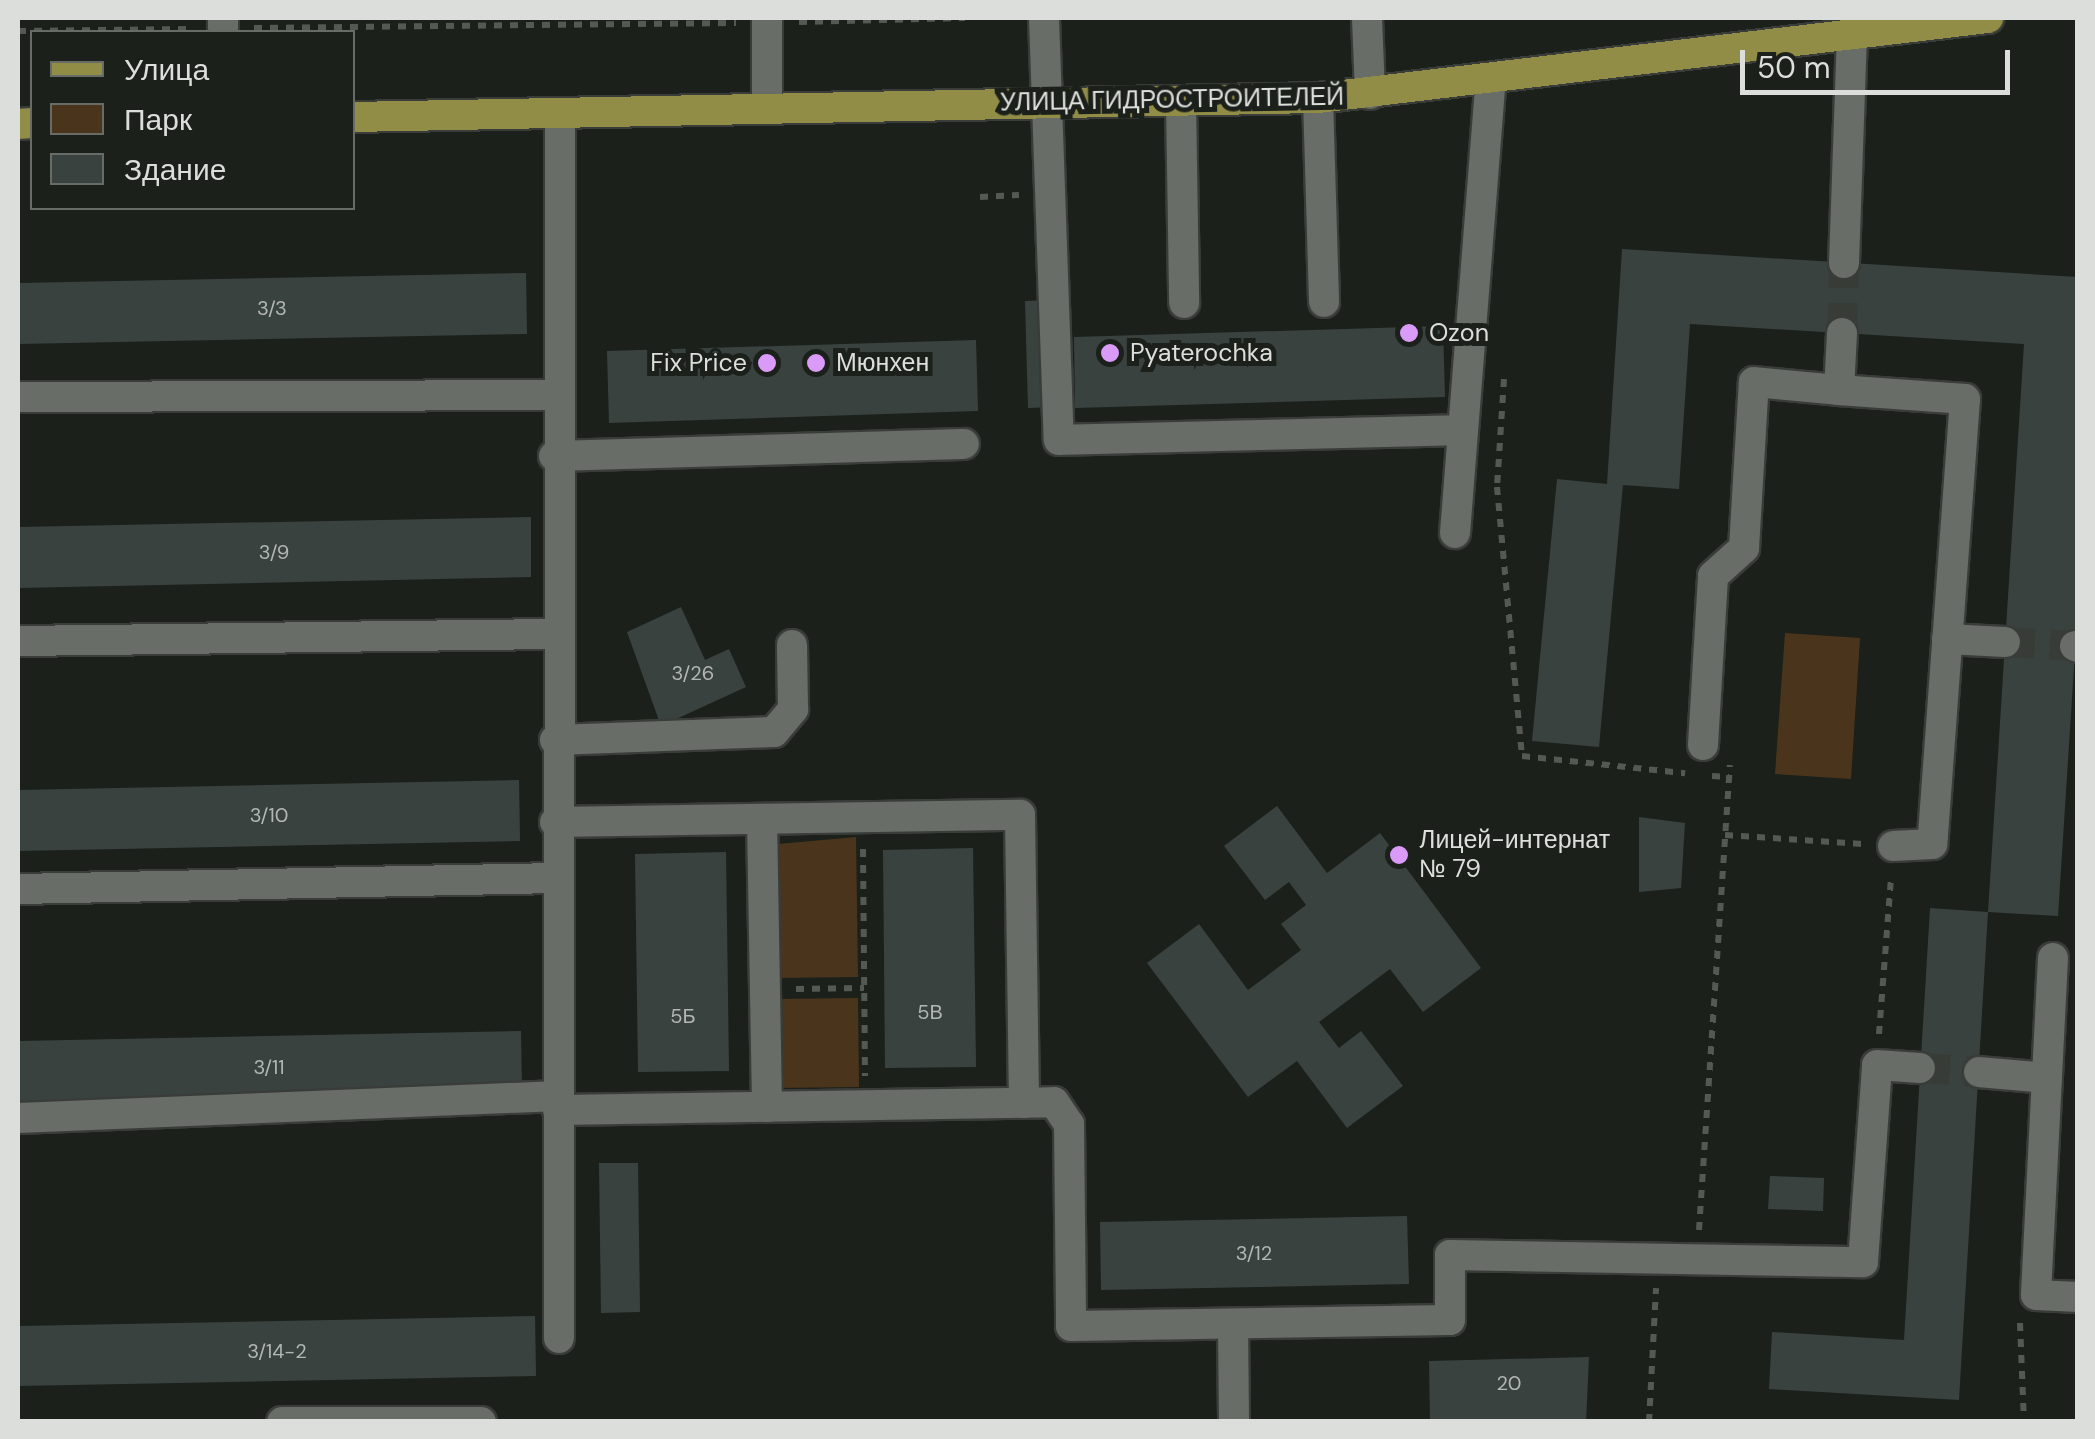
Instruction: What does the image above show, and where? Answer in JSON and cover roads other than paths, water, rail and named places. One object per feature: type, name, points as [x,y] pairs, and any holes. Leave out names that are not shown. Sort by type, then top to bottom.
[{"type":"main road","name":"УЛИЦА ГИДРОСТРОИТЕЛЕЙ","points":[[355,117],[1318,98],[1490,84],[1816,28],[1852,35],[1988,18]]},
{"type":"lane","points":[[1044,18],[1060,440],[1462,430]]},
{"type":"lane","points":[[1367,18],[1370,94]]},
{"type":"lane","points":[[767,20],[767,108]]},
{"type":"lane","points":[[1844,263],[1852,35]]},
{"type":"lane","points":[[1456,533],[1490,84]]},
{"type":"lane","points":[[1318,98],[1324,302]]},
{"type":"lane","points":[[1181,101],[1184,303]]},
{"type":"lane","points":[[560,113],[554,456],[560,1338]]},
{"type":"lane","points":[[1839,390],[1842,333]]},
{"type":"lane","points":[[1703,745],[1712,576],[1744,548],[1754,382],[1965,398],[1932,844],[1881,846]]},
{"type":"lane","points":[[18,396],[556,395]]},
{"type":"lane","points":[[554,456],[964,444]]},
{"type":"lane","points":[[18,641],[554,634]]},
{"type":"lane","points":[[1947,639],[2005,642]]},
{"type":"lane","points":[[555,740],[774,732],[793,709],[792,646]]},
{"type":"lane","points":[[555,822],[1020,815],[1024,1103]]},
{"type":"lane","points":[[762,819],[767,1107]]},
{"type":"lane","points":[[18,889],[555,878]]},
{"type":"lane","points":[[2053,958],[2036,1296],[2078,1297]]},
{"type":"lane","points":[[18,1118],[558,1103],[767,1107],[1054,1102],[1067,1116],[1071,1326],[1450,1320],[1450,1256],[1697,1256],[1863,1262],[1877,1065],[1920,1068]]},
{"type":"lane","points":[[1978,1072],[2046,1078]]},
{"type":"lane","points":[[1233,1324],[1234,1422]]},
{"type":"lane","points":[[282,1422],[481,1422]]},
{"type":"tunnel","points":[[1842,333],[1844,263]]},
{"type":"tunnel","points":[[2005,642],[2075,646]]},
{"type":"tunnel","points":[[1920,1068],[1979,1072]]},
{"type":"place","name":"Ozon","points":[[1409,333]]},
{"type":"place","name":"Pyaterochka","points":[[1110,353]]},
{"type":"place","name":"Fix Price","points":[[767,363]]},
{"type":"place","name":"Мюнхен","points":[[816,363]]},
{"type":"place","name":"Лицей-интернат № 79","points":[[1399,855]]}]
